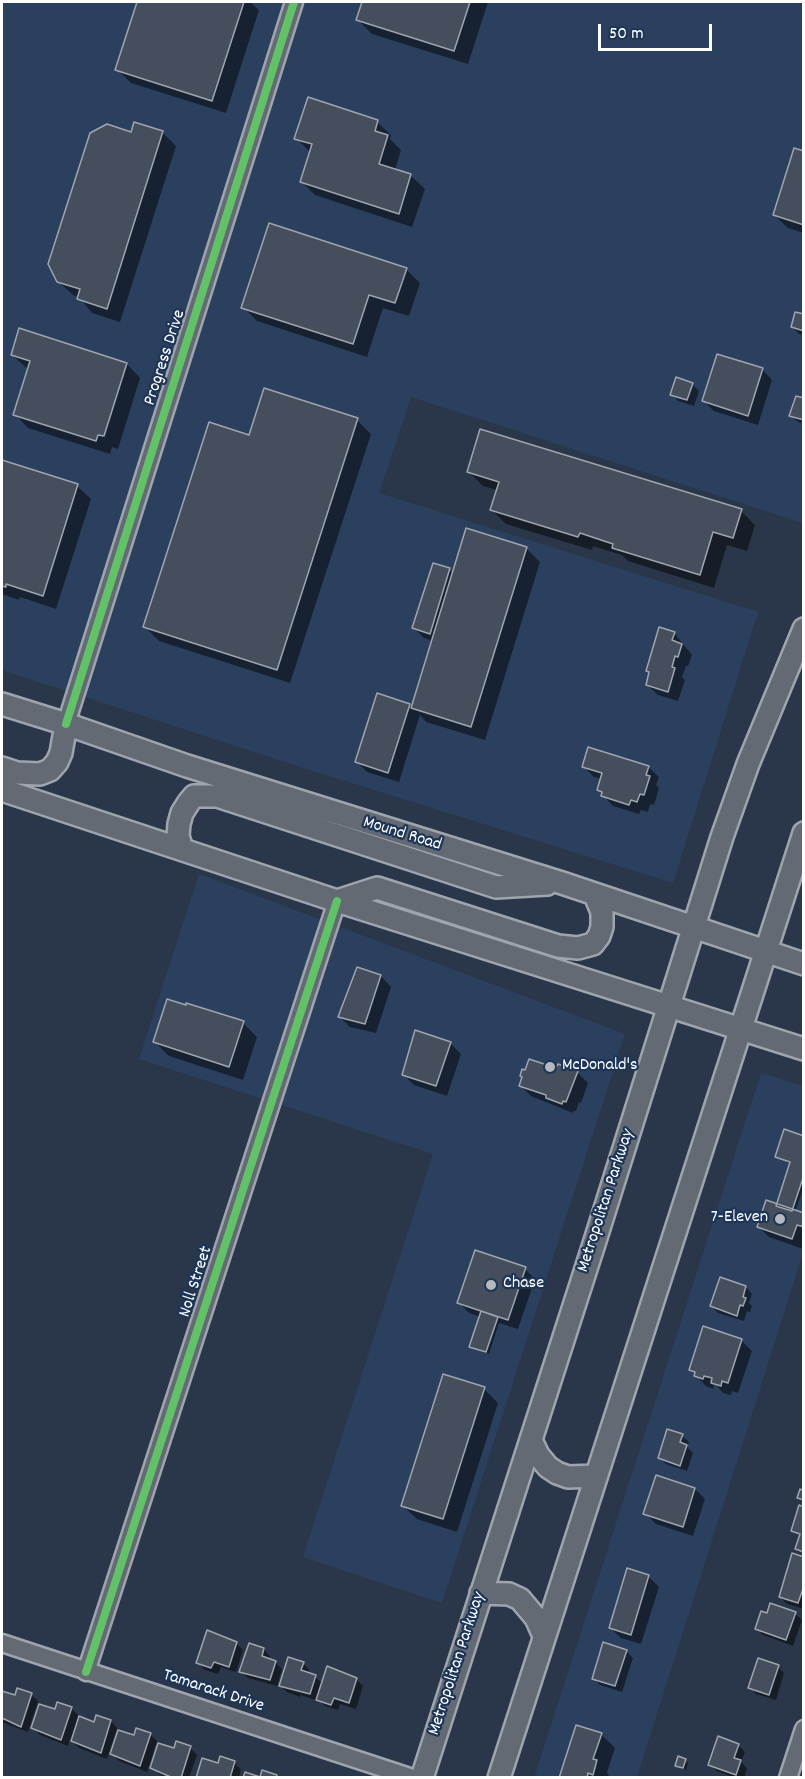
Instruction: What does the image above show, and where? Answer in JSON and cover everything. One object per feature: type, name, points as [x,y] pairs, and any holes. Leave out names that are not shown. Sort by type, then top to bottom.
[{"type":"main road","name":"Metropolitan Parkway","points":[[422,1778],[693,927],[748,764],[803,631]]},
{"type":"main road","name":"Mound Road","points":[[2,704],[315,808],[562,883],[804,964]]},
{"type":"main road","points":[[2,768],[17,773],[40,774],[50,770],[61,753],[66,724]]},
{"type":"main road","points":[[2,790],[337,901],[804,1049]]},
{"type":"main road","points":[[182,849],[178,836],[182,813],[194,796],[217,796],[496,887],[562,883]]},
{"type":"main road","points":[[499,1778],[804,833]]},
{"type":"main road","points":[[337,901],[377,888],[558,946],[578,948],[593,944],[602,927],[602,912],[595,895]]},
{"type":"main road","points":[[531,1440],[538,1455],[548,1467],[557,1473],[568,1476],[596,1476]]},
{"type":"main road","points":[[481,1593],[508,1594],[520,1599],[536,1618],[544,1636]]},
{"type":"street","name":"Progress Drive","points":[[66,724],[294,2]]},
{"type":"street","name":"Noll Street","points":[[86,1672],[337,901]]},
{"type":"street","name":"Tamarack Drive","points":[[2,1643],[413,1778]]},
{"type":"street","points":[[788,1778],[804,1729]]},
{"type":"shaded area","points":[[2,2],[803,2],[803,523],[411,397],[379,493],[758,612],[673,883],[294,765],[2,670]]},
{"type":"shaded area","points":[[199,874],[625,1034],[442,1603],[303,1557],[433,1154],[139,1059]]},
{"type":"shaded area","points":[[761,1073],[803,1086],[803,1253],[637,1777],[534,1778]]},
{"type":"building","points":[[137,2],[244,2],[212,101],[115,70]]},
{"type":"building","points":[[362,2],[470,2],[454,51],[356,20]]},
{"type":"building","points":[[308,97],[378,120],[375,131],[388,135],[379,164],[411,174],[399,214],[300,182],[312,144],[294,139]]},
{"type":"building","points":[[134,122],[163,131],[107,309],[77,299],[80,289],[57,282],[48,264],[90,133],[107,124],[131,132]]},
{"type":"building","points":[[794,148],[804,151],[804,225],[773,215]]},
{"type":"building","points":[[269,223],[407,268],[395,303],[369,295],[353,344],[241,308]]},
{"type":"building","points":[[795,312],[804,314],[804,331],[791,327]]},
{"type":"building","points":[[19,328],[127,363],[104,436],[98,435],[96,441],[13,415],[30,361],[11,355]]},
{"type":"building","points":[[717,354],[763,368],[748,416],[702,401]]},
{"type":"building","points":[[676,377],[693,383],[687,400],[670,395]]},
{"type":"building","points":[[264,388],[358,418],[277,670],[143,627],[209,422],[249,435]]},
{"type":"building","points":[[796,396],[804,398],[804,420],[789,416]]},
{"type":"building","points":[[480,429],[742,509],[733,538],[713,532],[700,575],[612,548],[613,544],[580,533],[578,537],[490,510],[499,482],[467,472]]},
{"type":"building","points":[[2,460],[78,484],[43,596],[6,584],[6,587],[2,586]]},
{"type":"building","points":[[466,528],[527,547],[471,727],[411,708]]},
{"type":"building","points":[[433,563],[450,568],[430,634],[412,628]]},
{"type":"building","points":[[659,627],[675,632],[672,640],[682,644],[678,657],[675,656],[672,667],[675,668],[668,692],[646,685],[649,672],[646,671]]},
{"type":"building","points":[[377,693],[410,704],[388,773],[355,762]]},
{"type":"building","points":[[588,747],[649,766],[646,775],[650,776],[644,795],[640,794],[637,802],[631,800],[629,805],[601,796],[602,792],[597,790],[602,773],[582,767]]},
{"type":"building","points":[[357,967],[381,975],[365,1024],[338,1017]]},
{"type":"building","points":[[167,999],[244,1021],[229,1067],[153,1042]]},
{"type":"building","points":[[415,1030],[451,1042],[436,1086],[402,1075]]},
{"type":"building","points":[[529,1059],[556,1068],[558,1064],[578,1071],[566,1102],[563,1101],[562,1104],[546,1098],[546,1095],[519,1086],[522,1069],[525,1070]]},
{"type":"building","points":[[784,1129],[804,1136],[804,1175],[792,1211],[776,1206],[790,1162],[775,1157]]},
{"type":"building","points":[[766,1200],[804,1213],[804,1227],[797,1225],[792,1239],[757,1227]]},
{"type":"building","name":"Chase","points":[[475,1250],[526,1267],[508,1320],[457,1303]]},
{"type":"building","points":[[720,1277],[746,1286],[743,1297],[746,1298],[743,1306],[740,1305],[737,1316],[710,1306]]},
{"type":"building","points":[[481,1311],[498,1317],[486,1352],[469,1347]]},
{"type":"building","points":[[703,1326],[742,1339],[728,1383],[722,1381],[721,1386],[711,1383],[712,1378],[704,1376],[703,1379],[694,1376],[695,1372],[689,1370]]},
{"type":"building","points":[[443,1374],[485,1387],[443,1519],[401,1506]]},
{"type":"building","points":[[667,1429],[683,1434],[680,1442],[687,1445],[680,1466],[658,1458]]},
{"type":"building","points":[[656,1475],[695,1488],[683,1527],[643,1514]]},
{"type":"building","points":[[800,1489],[804,1491],[804,1500],[797,1498]]},
{"type":"building","points":[[799,1505],[804,1507],[804,1552],[795,1549],[800,1534],[791,1531]]},
{"type":"building","points":[[792,1553],[804,1557],[804,1586],[798,1603],[779,1597]]},
{"type":"building","points":[[627,1568],[649,1575],[631,1635],[609,1628]]},
{"type":"building","points":[[770,1603],[796,1612],[786,1640],[755,1629],[761,1611],[767,1613]]},
{"type":"building","points":[[207,1630],[237,1642],[229,1667],[214,1662],[211,1668],[196,1663]]},
{"type":"building","points":[[603,1642],[627,1650],[615,1686],[592,1679]]},
{"type":"building","points":[[249,1643],[264,1648],[262,1656],[276,1661],[270,1680],[239,1672]]},
{"type":"building","points":[[288,1657],[304,1662],[301,1670],[316,1675],[310,1694],[279,1686]]},
{"type":"building","points":[[758,1658],[779,1665],[769,1695],[748,1688]]},
{"type":"building","points":[[327,1666],[357,1678],[349,1703],[334,1698],[331,1705],[316,1700]]},
{"type":"building","points":[[17,1688],[32,1693],[21,1727],[2,1718],[2,1691],[15,1695]]},
{"type":"building","points":[[57,1702],[72,1707],[61,1740],[31,1728],[39,1704],[55,1709]]},
{"type":"building","points":[[96,1715],[111,1720],[101,1753],[71,1741],[79,1716],[94,1722]]},
{"type":"building","points":[[576,1725],[602,1733],[593,1759],[597,1760],[593,1775],[588,1773],[587,1778],[559,1778]]},
{"type":"building","points":[[136,1728],[151,1733],[140,1766],[110,1754],[118,1730],[134,1735]]},
{"type":"building","points":[[718,1736],[739,1744],[734,1758],[741,1760],[736,1775],[708,1765]]},
{"type":"building","points":[[176,1741],[191,1746],[181,1778],[173,1778],[150,1768],[158,1743],[174,1748]]},
{"type":"building","points":[[220,1756],[235,1761],[230,1778],[196,1778],[202,1758],[218,1763]]},
{"type":"building","points":[[678,1756],[686,1759],[683,1768],[675,1766]]},
{"type":"building","points":[[262,1770],[277,1775],[277,1778],[243,1778],[245,1772],[260,1777]]},
{"type":"cycle path","points":[[66,724],[294,2]]},
{"type":"cycle path","points":[[86,1672],[337,901]]},
{"type":"place","name":"McDonald's","points":[[550,1067]]},
{"type":"place","name":"7-Eleven","points":[[780,1219]]},
{"type":"place","name":"Chase","points":[[491,1285]]}]
